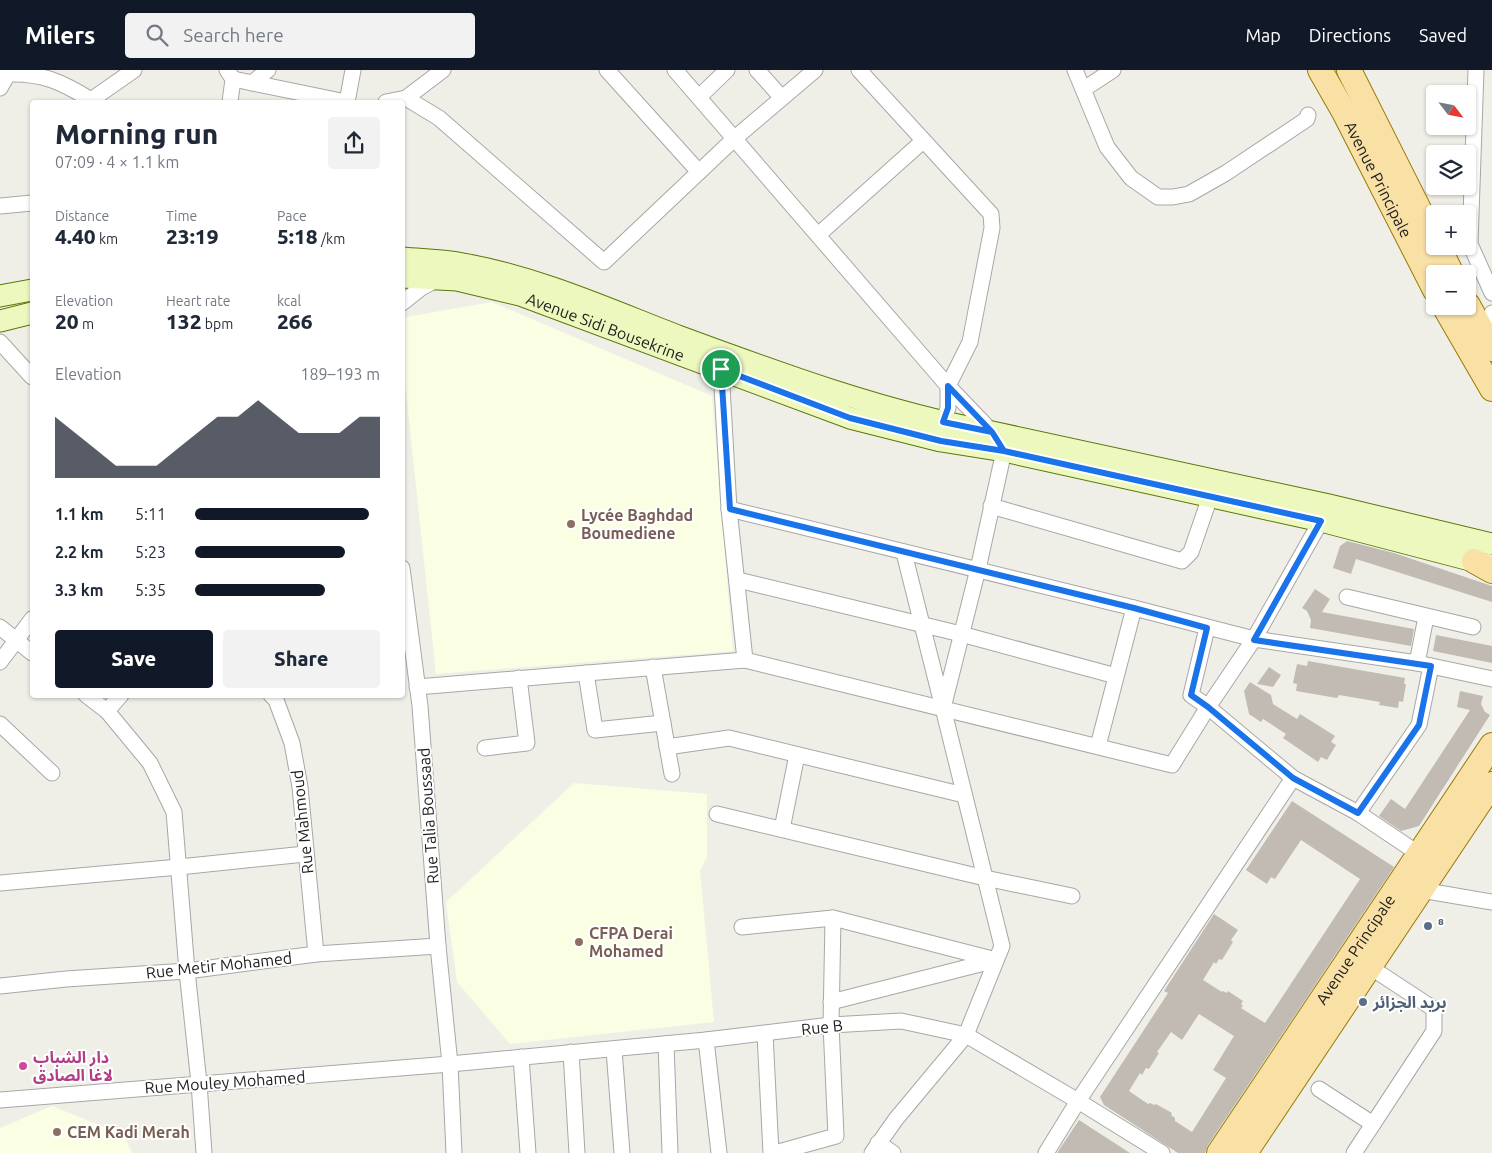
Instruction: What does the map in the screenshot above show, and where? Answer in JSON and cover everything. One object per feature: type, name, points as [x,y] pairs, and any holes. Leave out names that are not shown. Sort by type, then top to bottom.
[{"type":"main road","name":"Avenue Principale","points":[[1320,70],[1344,112],[1426,272]]},
{"type":"main road","name":"Avenue Principale","points":[[1349,70],[1426,223]]},
{"type":"main road","points":[[405,258],[462,264],[526,279],[781,374],[855,398],[943,422],[1329,505],[1492,544]]},
{"type":"main road","name":"Avenue Sidi Bousekrine","points":[[405,277],[457,280],[520,295],[850,418],[941,441],[1004,451],[1321,521],[1486,566]]},
{"type":"main road","points":[[0,296],[30,290]]},
{"type":"main road","points":[[0,321],[30,314]]},
{"type":"main road","points":[[1457,315],[1483,334]]},
{"type":"main road","points":[[1474,315],[1483,334],[1492,389]]},
{"type":"main road","name":"Avenue Principale","points":[[1219,1153],[1492,745]]},
{"type":"main road","name":"Avenue Principale","points":[[1244,1153],[1492,784]]},
{"type":"street","points":[[92,100],[134,70]]},
{"type":"street","points":[[252,83],[268,70]]},
{"type":"street","points":[[347,100],[354,70]]},
{"type":"street","points":[[396,100],[406,98],[443,70]]},
{"type":"street","points":[[608,70],[700,172]]},
{"type":"street","points":[[675,70],[948,386],[992,432],[1004,451],[978,569],[943,708]]},
{"type":"street","points":[[698,97],[727,70]]},
{"type":"street","points":[[757,70],[782,98]]},
{"type":"street","points":[[406,98],[440,118],[604,262],[735,138],[814,70]]},
{"type":"street","points":[[859,70],[991,214],[992,228],[970,342],[948,386],[948,408],[943,422]]},
{"type":"street","points":[[1076,70],[1107,147],[1131,178],[1158,197],[1189,194],[1277,140],[1307,119],[1308,115]]},
{"type":"street","points":[[1084,89],[1113,70]]},
{"type":"street","points":[[1476,70],[1470,244],[1492,293]]},
{"type":"street","points":[[0,88],[7,72],[27,74],[50,78],[69,86],[90,100]]},
{"type":"street","points":[[230,100],[230,74],[252,83],[337,100]]},
{"type":"street","points":[[818,235],[924,140]]},
{"type":"street","points":[[0,206],[30,203]]},
{"type":"street","points":[[405,301],[421,288],[438,279]]},
{"type":"street","points":[[0,342],[30,375]]},
{"type":"street","points":[[721,369],[730,509],[745,660]]},
{"type":"street","points":[[991,506],[1182,561],[1192,552],[1210,496]]},
{"type":"street","points":[[730,509],[904,553],[978,569],[1254,640],[1424,664],[1492,679]]},
{"type":"street","points":[[417,687],[745,660],[1172,765],[1208,707],[1254,640],[1321,521]]},
{"type":"street","points":[[893,1153],[875,1148],[896,1118],[966,1036],[1002,946],[904,553]]},
{"type":"street","points":[[738,580],[962,634],[1116,676]]},
{"type":"street","points":[[1347,597],[1473,627]]},
{"type":"street","name":"Rue Talia Boussaad","points":[[405,608],[420,706],[438,946],[450,1064],[454,1153]]},
{"type":"street","points":[[1098,746],[1134,608]]},
{"type":"street","points":[[1358,813],[1419,725],[1426,617]]},
{"type":"street","points":[[0,662],[30,622]]},
{"type":"street","points":[[0,627],[30,651]]},
{"type":"street","points":[[1207,628],[1191,695],[1293,778],[1358,813],[1419,854]]},
{"type":"street","points":[[653,667],[672,774]]},
{"type":"street","points":[[586,673],[595,730],[663,723]]},
{"type":"street","points":[[485,748],[527,743],[519,678]]},
{"type":"street","points":[[90,698],[108,711],[150,763],[174,812],[186,970],[199,1083],[204,1153]]},
{"type":"street","points":[[108,711],[119,698]]},
{"type":"street","name":"Rue Mahmoud","points":[[276,698],[292,743],[298,778],[316,954]]},
{"type":"street","points":[[0,724],[52,773]]},
{"type":"street","points":[[667,747],[729,738],[964,795]]},
{"type":"street","points":[[782,829],[797,755]]},
{"type":"street","points":[[1046,1153],[1078,1101],[1293,778]]},
{"type":"street","points":[[717,814],[985,878],[1072,896]]},
{"type":"street","points":[[0,883],[305,854]]},
{"type":"street","points":[[1421,890],[1492,902]]},
{"type":"street","points":[[742,927],[833,918],[996,960]]},
{"type":"street","points":[[775,1153],[836,1136],[831,1025],[833,918]]},
{"type":"street","name":"Rue Metir Mohamed","points":[[0,986],[66,978],[186,970],[316,954],[438,946]]},
{"type":"street","points":[[832,1002],[996,960]]},
{"type":"street","points":[[1354,1153],[1434,1031],[1434,1009],[1370,967]]},
{"type":"street","name":"Rue B","points":[[450,1064],[571,1052],[614,1050],[831,1025],[901,1021],[966,1036],[1078,1101],[1162,1153]]},
{"type":"street","points":[[765,1034],[771,1153]]},
{"type":"street","points":[[706,1040],[719,1153]]},
{"type":"street","points":[[666,1044],[670,1153]]},
{"type":"street","points":[[614,1050],[622,1153]]},
{"type":"street","points":[[571,1052],[577,1153]]},
{"type":"street","points":[[521,1057],[528,1153]]},
{"type":"street","name":"Rue Mouley Mohamed","points":[[0,1100],[450,1064]]},
{"type":"street","points":[[1319,1089],[1373,1124]]},
{"type":"shaded area","name":"Lycée Baghdad Boumediene","points":[[492,302],[712,396],[733,651],[436,674],[405,383],[406,317]]},
{"type":"shaded area","name":"CFPA Derai Mohamed","points":[[574,783],[707,794],[707,857],[700,871],[714,1022],[510,1044],[457,982],[446,902]]},
{"type":"shaded area","name":"CEM Kadi Merah","points":[[52,1106],[124,1135],[132,1153],[0,1153],[0,1128]]},
{"type":"building","points":[[1347,541],[1394,553],[1492,586],[1492,602],[1356,559],[1351,574],[1333,568],[1340,546]]},
{"type":"building","points":[[1315,589],[1330,599],[1322,612],[1414,629],[1411,646],[1310,628],[1311,620],[1307,611],[1302,608]]},
{"type":"building","points":[[1436,635],[1492,646],[1492,663],[1433,651]]},
{"type":"building","points":[[1308,661],[1405,678],[1403,702],[1399,701],[1398,708],[1379,705],[1380,702],[1339,695],[1337,698],[1296,691],[1297,684],[1293,683],[1297,664],[1307,666]]},
{"type":"building","points":[[1269,667],[1281,675],[1273,687],[1257,684]]},
{"type":"building","points":[[1250,682],[1271,695],[1273,704],[1297,719],[1300,714],[1335,736],[1331,742],[1336,745],[1327,760],[1321,757],[1318,762],[1283,738],[1286,734],[1263,719],[1261,722],[1249,714],[1244,691]]},
{"type":"building","points":[[1460,691],[1483,696],[1481,704],[1485,712],[1490,715],[1419,826],[1401,831],[1379,816],[1391,799],[1405,809],[1470,710],[1457,707]]},
{"type":"building","points":[[1292,801],[1394,867],[1208,1145],[1205,1153],[1178,1153],[1104,1105],[1100,1097],[1168,993],[1164,991],[1214,914],[1238,930],[1222,960],[1219,959],[1216,964],[1214,962],[1203,980],[1222,992],[1227,993],[1228,991],[1243,1001],[1241,1008],[1265,1023],[1360,879],[1301,840],[1275,879],[1271,877],[1267,884],[1246,870]],"holes":[[[1199,1014],[1234,1036],[1213,1070],[1226,1078],[1192,1132],[1175,1121],[1175,1118],[1171,1115],[1172,1113],[1156,1104],[1148,1104],[1129,1091],[1140,1073],[1142,1075],[1146,1068],[1149,1069],[1159,1053],[1157,1052],[1171,1032],[1182,1040]]]},
{"type":"building","points":[[1079,1120],[1130,1153],[1057,1153]]},
{"type":"place","name":"Lycée Baghdad Boumediene","points":[[571,524]]},
{"type":"place","name":"⁸","points":[[1428,926]]},
{"type":"place","name":"CFPA Derai Mohamed","points":[[579,942]]},
{"type":"place","name":"بريد الجزائر","points":[[1363,1002]]},
{"type":"place","name":"دار الشباب لاغا الصادق","points":[[23,1066]]},
{"type":"place","name":"CEM Kadi Merah","points":[[57,1132]]},
{"type":"route","points":[[721,369],[730,509],[904,553],[978,569],[1207,628],[1191,695],[1293,778],[1358,813],[1419,725],[1431,666],[1254,640],[1321,521],[1004,451],[992,432],[943,422],[948,408],[948,386],[992,432],[1004,451],[941,441],[850,418],[721,369]]}]
